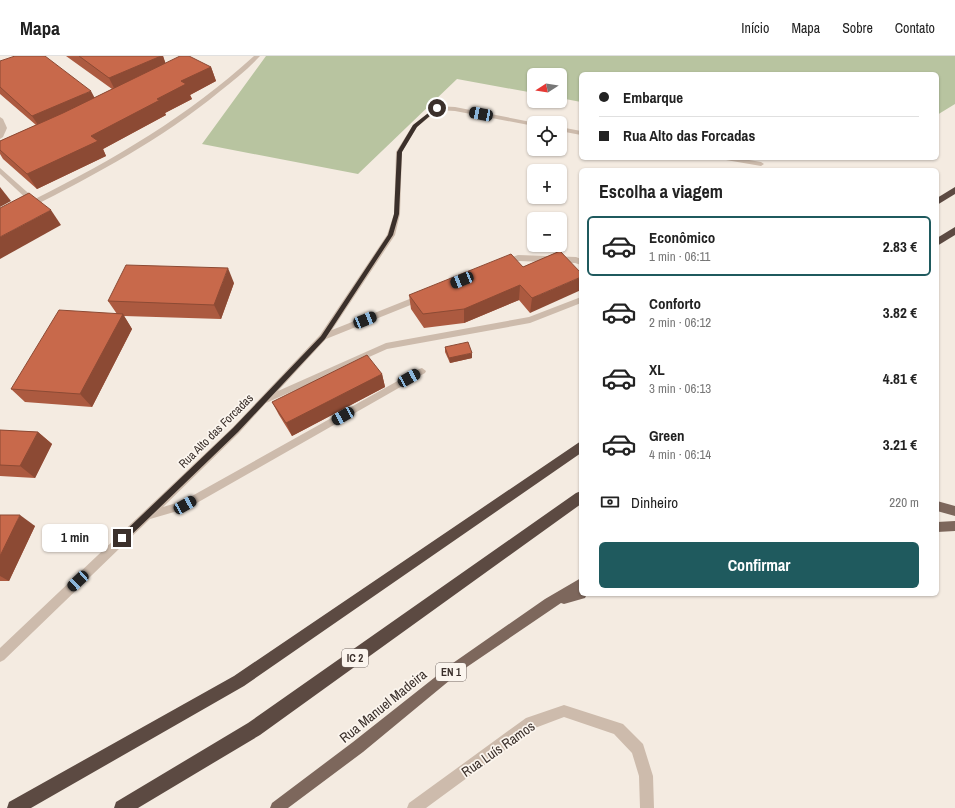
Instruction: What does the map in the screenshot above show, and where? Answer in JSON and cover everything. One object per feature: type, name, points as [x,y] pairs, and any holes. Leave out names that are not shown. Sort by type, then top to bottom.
[{"type":"highway","points":[[939,201],[955,190]]},
{"type":"highway","points":[[939,242],[955,230]]},
{"type":"highway","points":[[15,808],[239,681],[579,447]]},
{"type":"highway","name":"IC 2","points":[[122,808],[254,729],[579,498]]},
{"type":"main road","points":[[939,506],[955,510]]},
{"type":"main road","points":[[939,527],[955,526]]},
{"type":"main road","name":"Rua Manuel Madeira","points":[[277,808],[358,747],[457,667],[549,603],[579,585]]},
{"type":"main road","name":"Rua Manuel Madeira","points":[[549,603],[579,595]]},
{"type":"street","name":"Rua Luís Ramos","points":[[414,808],[531,723],[564,711],[618,729],[638,749],[646,776],[647,808]]},
{"type":"lane","points":[[21,210],[125,154],[188,114],[257,56]]},
{"type":"lane","points":[[323,337],[390,235],[397,214],[400,152],[415,126],[437,108],[455,109],[527,123]]},
{"type":"lane","points":[[0,119],[4,128],[0,137]]},
{"type":"lane","points":[[567,130],[579,133]]},
{"type":"lane","points":[[738,160],[761,164]]},
{"type":"lane","points":[[0,170],[35,203]]},
{"type":"lane","points":[[496,267],[518,258],[579,261]]},
{"type":"lane","points":[[323,337],[424,296]]},
{"type":"lane","points":[[262,402],[386,346],[530,320],[579,301]]},
{"type":"lane","name":"Rua Alto das Forcadas","points":[[0,656],[236,430],[323,337]]},
{"type":"lane","points":[[147,515],[185,505],[422,371]]},
{"type":"green space","points":[[266,56],[955,56],[955,104],[939,114],[939,72],[579,72],[579,102],[567,99],[567,68],[527,68],[527,92],[457,79],[358,174],[202,144]]},
{"type":"building","points":[[15,56],[45,56],[91,91],[32,116],[0,87],[0,61]]},
{"type":"building","points":[[79,56],[161,56],[109,78]]},
{"type":"building","points":[[180,56],[189,56],[211,67],[181,81],[186,84],[157,99],[160,100],[91,136],[98,141],[27,174],[0,150],[0,141],[63,113]]},
{"type":"building","points":[[29,193],[51,210],[0,237],[0,208]]},
{"type":"building","points":[[558,252],[561,252],[579,271],[579,278],[532,298],[520,285],[464,309],[423,314],[409,295],[511,254],[523,267]]},
{"type":"building","points":[[126,265],[228,268],[214,305],[108,301]]},
{"type":"building","points":[[59,310],[123,314],[80,394],[11,389]]},
{"type":"building","points":[[468,342],[472,353],[449,358],[445,347]]},
{"type":"building","points":[[367,355],[382,374],[286,423],[272,402]]},
{"type":"building","points":[[0,430],[38,432],[20,466],[0,465]]},
{"type":"building","points":[[0,515],[20,515],[0,556]]},
{"type":"route","points":[[122,538],[236,430],[323,337],[390,235],[397,214],[400,152],[415,126],[437,108]]}]
